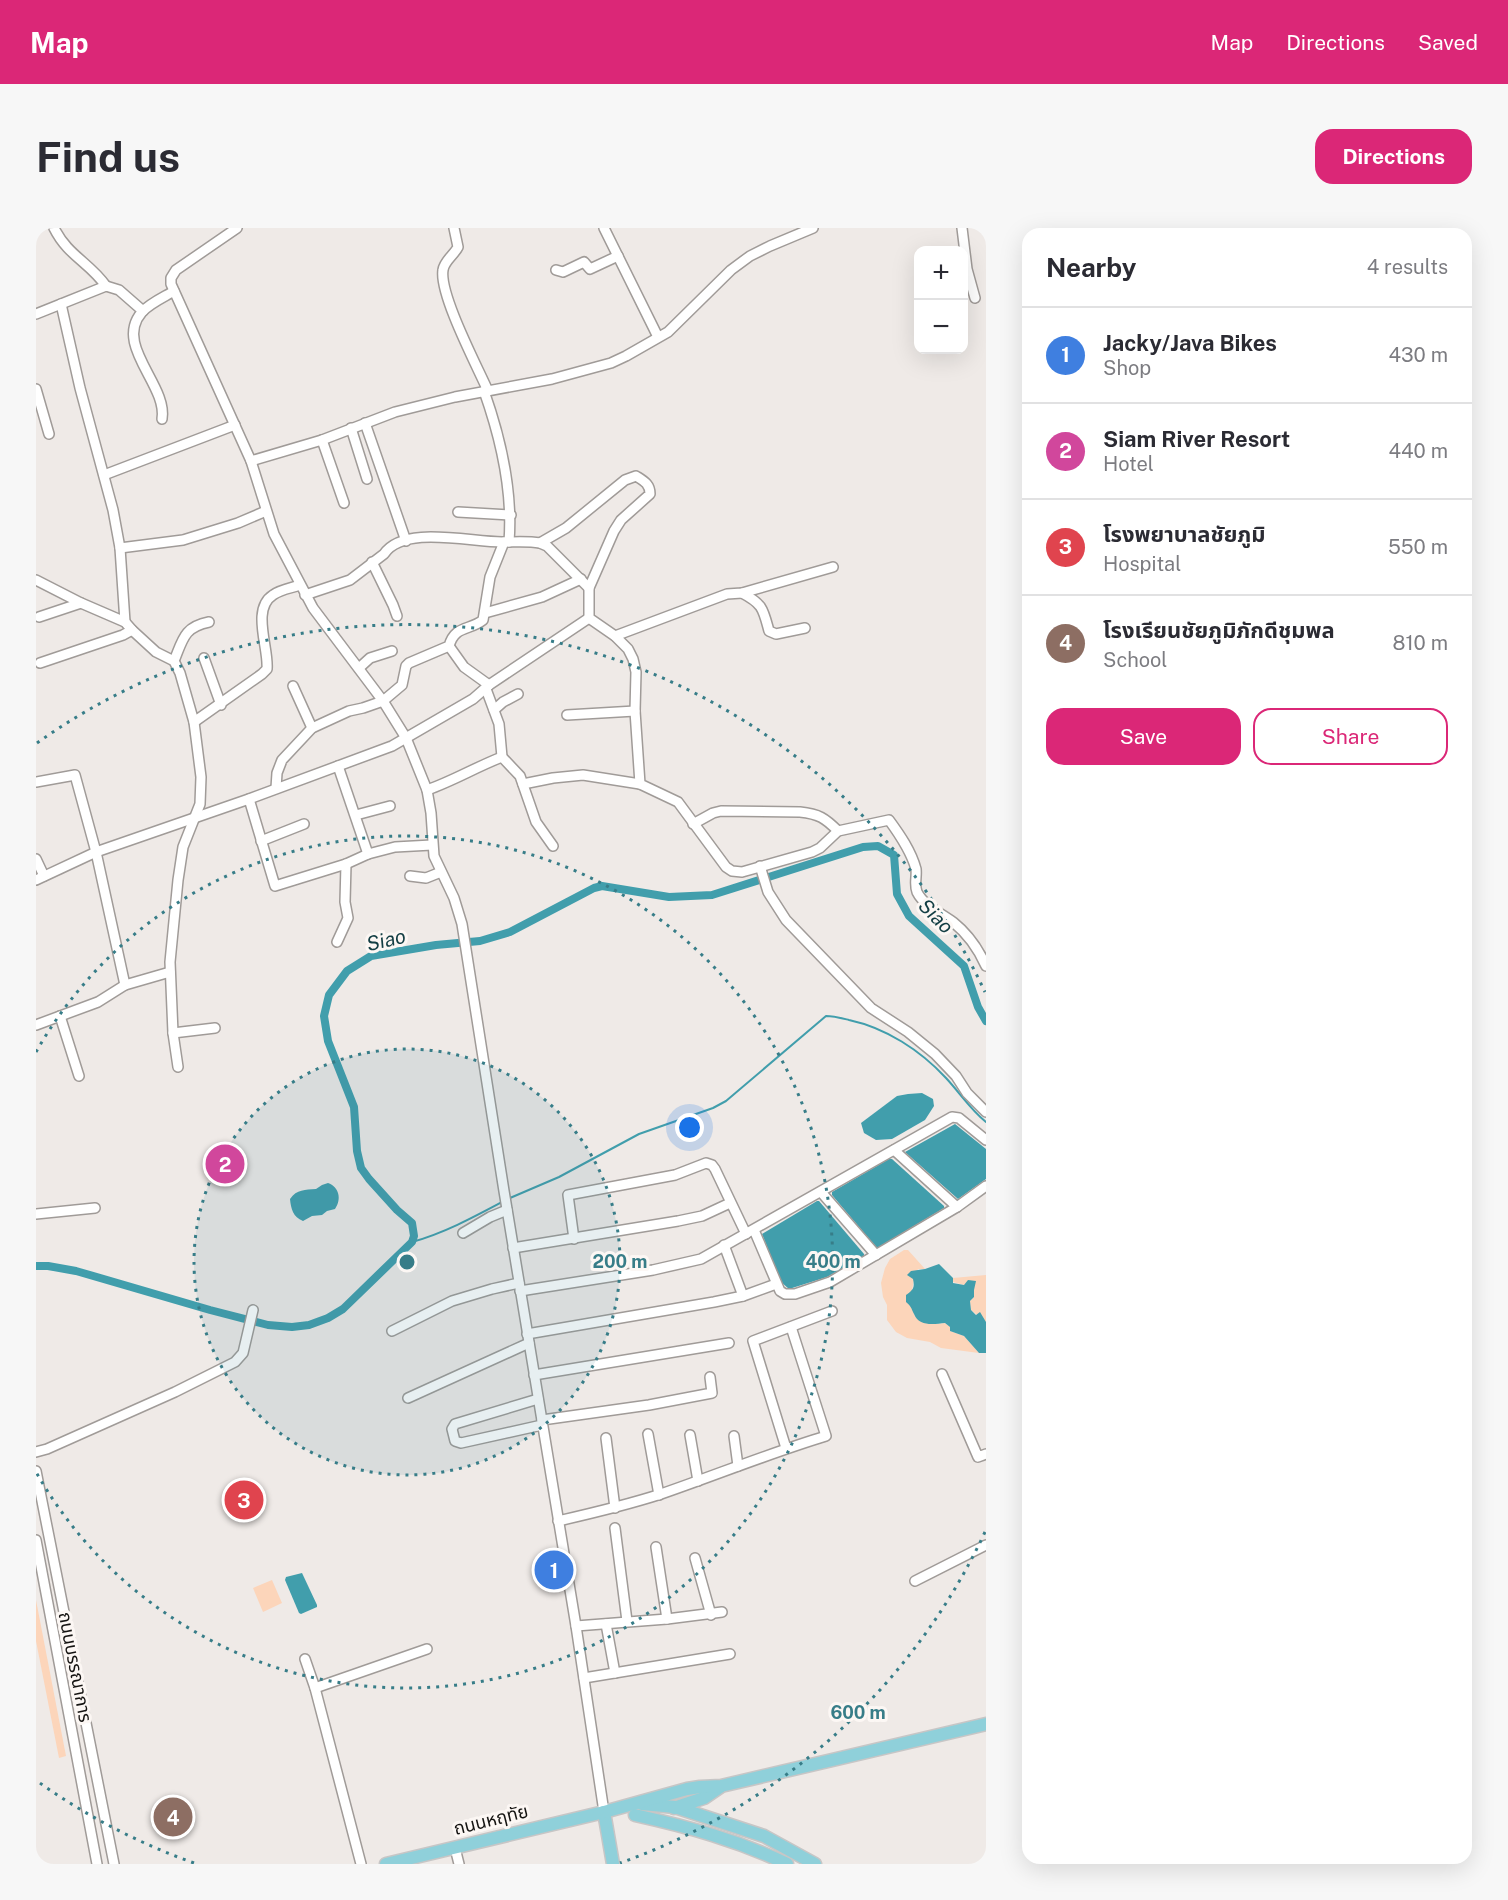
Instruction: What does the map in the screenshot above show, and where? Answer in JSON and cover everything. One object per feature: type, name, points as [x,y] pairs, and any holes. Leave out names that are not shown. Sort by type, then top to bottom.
[{"type":"main road","points":[[633,1809],[687,1789],[721,1786],[986,1724]]},
{"type":"main road","points":[[633,1809],[675,1807],[704,1797],[721,1786]]},
{"type":"main road","points":[[717,1820],[710,1812],[709,1801],[721,1786]]},
{"type":"main road","points":[[687,1789],[677,1799],[675,1807],[681,1821],[693,1828]]},
{"type":"main road","points":[[675,1807],[764,1836],[815,1864]]},
{"type":"main road","name":"ถนนหฤทัย","points":[[386,1864],[604,1812],[633,1809]]},
{"type":"main road","points":[[633,1809],[757,1850],[787,1864]]},
{"type":"main road","points":[[604,1812],[613,1864]]},
{"type":"street","points":[[54,228],[63,244],[99,276],[106,286],[119,290],[143,311]]},
{"type":"street","points":[[237,228],[173,273],[171,278],[174,291],[251,461],[274,534],[305,595],[383,700],[406,738],[427,790],[434,856],[454,898],[462,924],[604,1812]]},
{"type":"street","points":[[276,788],[277,773],[282,760],[312,728],[349,711],[383,700],[402,685],[406,666],[409,663],[448,646],[454,634],[459,630],[483,620],[490,577],[506,542],[511,515],[509,494],[486,391],[445,290],[442,276],[443,268],[458,247],[454,228]]},
{"type":"street","points":[[604,228],[658,337]]},
{"type":"street","points":[[251,461],[322,440],[420,405],[552,379],[611,363],[679,323],[731,270],[753,254],[813,228]]},
{"type":"street","points":[[962,228],[967,269],[975,298]]},
{"type":"street","points":[[556,270],[563,272],[584,262],[590,269],[618,256]]},
{"type":"street","points":[[36,314],[106,286]]},
{"type":"street","points":[[162,419],[163,413],[158,397],[136,349],[134,331],[143,311],[174,291]]},
{"type":"street","points":[[61,304],[120,548],[125,622]]},
{"type":"street","points":[[36,389],[49,434]]},
{"type":"street","points":[[366,423],[406,541]]},
{"type":"street","points":[[104,475],[235,425]]},
{"type":"street","points":[[351,428],[367,479]]},
{"type":"street","points":[[322,440],[344,503]]},
{"type":"street","points":[[540,543],[566,528],[625,480],[636,476],[646,481],[650,494],[621,520],[589,588],[589,618]]},
{"type":"street","points":[[120,548],[183,540],[238,523],[266,511]]},
{"type":"street","points":[[458,512],[511,515]]},
{"type":"street","points":[[305,595],[350,580],[392,545],[441,536],[540,543],[547,546],[589,588]]},
{"type":"street","points":[[372,562],[397,616]]},
{"type":"street","points":[[615,636],[727,594],[742,593],[833,567]]},
{"type":"street","points":[[485,613],[542,597],[580,579]]},
{"type":"street","points":[[36,580],[125,622],[156,652],[174,661],[180,673],[194,722],[201,777],[197,816],[183,847],[170,972],[173,1032],[178,1067]]},
{"type":"street","points":[[194,722],[267,669],[262,628],[266,602],[279,591],[300,585]]},
{"type":"street","points":[[742,593],[759,604],[769,631],[772,633],[804,628]]},
{"type":"street","points":[[39,617],[81,603]]},
{"type":"street","points":[[589,618],[615,636],[628,649],[635,666],[634,711],[640,784]]},
{"type":"street","points":[[36,859],[40,878],[96,852],[392,746],[433,720],[473,699],[589,618]]},
{"type":"street","points":[[174,661],[187,631],[209,622]]},
{"type":"street","points":[[40,663],[132,630]]},
{"type":"street","points":[[448,646],[464,667],[488,687],[499,724],[502,757],[520,776],[536,822],[553,846]]},
{"type":"street","points":[[359,668],[370,658],[392,651]]},
{"type":"street","points":[[204,658],[220,705]]},
{"type":"street","points":[[293,686],[312,728]]},
{"type":"street","points":[[494,710],[518,694]]},
{"type":"street","points":[[567,715],[634,711]]},
{"type":"street","points":[[427,790],[502,757]]},
{"type":"street","points":[[338,766],[368,854]]},
{"type":"street","points":[[36,782],[75,775],[96,852],[125,985]]},
{"type":"street","points":[[523,784],[583,775],[640,784],[678,802],[726,867],[732,871],[742,872],[812,852],[820,848],[838,831],[889,820],[905,843],[913,862],[918,892],[932,908],[954,922],[976,945],[986,966]]},
{"type":"street","points":[[249,799],[275,886],[346,864],[368,854],[395,847],[432,845]]},
{"type":"street","points":[[356,815],[390,806]]},
{"type":"street","points":[[693,824],[721,811],[801,812],[813,813],[826,818],[838,831]]},
{"type":"street","points":[[261,841],[304,824]]},
{"type":"street","points":[[337,942],[348,918],[345,902],[346,864]]},
{"type":"street","points":[[760,867],[768,892],[786,920],[871,1008],[908,1032],[935,1054],[986,1112]]},
{"type":"street","points":[[410,876],[426,878],[441,872]]},
{"type":"street","points":[[36,1025],[98,1002],[125,985],[170,972]]},
{"type":"street","points":[[60,1016],[80,1076]]},
{"type":"street","points":[[173,1032],[215,1028]]},
{"type":"street","points":[[392,1331],[452,1301],[492,1288],[520,1287],[653,1270],[701,1259],[952,1117],[959,1118],[986,1140]]},
{"type":"street","points":[[894,1150],[957,1208]]},
{"type":"street","points":[[574,1239],[568,1195],[675,1175],[709,1163],[716,1169],[730,1203],[750,1232],[780,1291],[785,1294],[795,1294],[830,1282],[957,1208],[986,1186]]},
{"type":"street","points":[[821,1192],[876,1255]]},
{"type":"street","points":[[513,1248],[694,1218],[730,1203]]},
{"type":"street","points":[[36,1214],[95,1208]]},
{"type":"street","points":[[463,1233],[507,1208]]},
{"type":"street","points":[[724,1245],[743,1296]]},
{"type":"street","points":[[408,1398],[528,1339],[743,1296],[776,1284]]},
{"type":"street","points":[[36,1452],[175,1392],[235,1362],[243,1353],[253,1310]]},
{"type":"street","points":[[786,1448],[753,1341],[832,1311]]},
{"type":"street","points":[[558,1521],[659,1495],[786,1448],[826,1436],[791,1327]]},
{"type":"street","points":[[534,1375],[729,1342]]},
{"type":"street","points":[[942,1374],[978,1457],[986,1454]]},
{"type":"street","points":[[538,1399],[455,1424],[452,1429],[454,1441],[461,1443],[542,1422],[649,1406],[712,1393],[710,1377]]},
{"type":"street","points":[[648,1434],[659,1495]]},
{"type":"street","points":[[690,1435],[698,1481]]},
{"type":"street","points":[[734,1436],[738,1466]]},
{"type":"street","points":[[606,1438],[615,1508]]},
{"type":"street","name":"ถนนบรรณาการ","points":[[36,1476],[114,1864]]},
{"type":"street","points":[[615,1528],[627,1621]]},
{"type":"street","name":"ถนนบรรณาการ","points":[[36,1540],[97,1864]]},
{"type":"street","points":[[915,1581],[986,1545]]},
{"type":"street","points":[[656,1547],[667,1619]]},
{"type":"street","points":[[695,1558],[711,1615]]},
{"type":"street","points":[[40,1562],[54,1560]]},
{"type":"street","points":[[576,1626],[711,1615],[722,1612]]},
{"type":"street","points":[[606,1624],[615,1673]]},
{"type":"street","points":[[315,1688],[427,1649]]},
{"type":"street","points":[[584,1678],[730,1654]]},
{"type":"street","points":[[305,1659],[315,1688],[361,1864]]},
{"type":"street","points":[[65,1695],[80,1692]]},
{"type":"street","points":[[85,1803],[102,1800]]},
{"type":"street","points":[[455,1848],[459,1864]]},
{"type":"shaded area","points":[[908,1250],[925,1269],[918,1269],[914,1280],[912,1299],[915,1317],[937,1324],[945,1323],[950,1327],[950,1331],[964,1336],[979,1353],[941,1348],[930,1342],[907,1338],[896,1332],[887,1320],[887,1305],[881,1283],[890,1259]]},
{"type":"shaded area","points":[[986,1275],[986,1322],[971,1310],[970,1301],[974,1297],[974,1290],[953,1282],[953,1278]]},
{"type":"shaded area","points":[[272,1580],[282,1603],[263,1612],[253,1588]]},
{"type":"shaded area","points":[[36,1600],[66,1756],[59,1758],[36,1641]]},
{"type":"water","points":[[922,1093],[933,1099],[934,1106],[925,1120],[892,1139],[876,1140],[864,1133],[861,1123],[897,1096]]},
{"type":"water","points":[[955,1124],[986,1149],[986,1179],[958,1199],[905,1152]]},
{"type":"water","points":[[892,1159],[944,1208],[876,1247],[832,1195],[832,1192]]},
{"type":"water","points":[[328,1183],[337,1190],[338,1201],[335,1209],[303,1221],[297,1217],[293,1212],[290,1199],[298,1192],[316,1189]]},
{"type":"water","points":[[817,1201],[864,1254],[864,1257],[827,1277],[789,1289],[781,1282],[762,1234]]},
{"type":"water","points":[[939,1264],[953,1278],[953,1283],[964,1285],[968,1280],[976,1281],[974,1297],[970,1301],[971,1310],[976,1315],[980,1312],[986,1322],[986,1353],[979,1353],[964,1336],[950,1331],[950,1327],[945,1323],[927,1324],[919,1321],[906,1302],[906,1295],[914,1287],[913,1279],[907,1275],[911,1271]]},
{"type":"water","points":[[302,1573],[317,1607],[301,1614],[285,1580],[286,1577]]},
{"type":"waterway","name":"Siao","points":[[36,1266],[76,1271],[268,1325],[292,1327],[309,1325],[343,1309],[412,1242],[414,1236],[412,1223],[397,1210],[361,1168],[357,1151],[354,1107],[328,1041],[324,1016],[329,995],[347,971],[371,956],[436,945],[480,941],[510,932],[594,888],[602,886],[669,897],[712,895],[863,847],[878,846],[894,855],[897,894],[909,916],[964,966],[978,1007],[986,1021]]},
{"type":"waterway","points":[[510,1198],[559,1177],[639,1134],[713,1108],[726,1101],[826,1016],[876,1028],[914,1049],[936,1068],[986,1122]]},
{"type":"waterway","points":[[412,1242],[447,1230],[502,1202]]},
{"type":"place","name":"Siam River Resort","points":[[225,1164]]},
{"type":"place","name":"โรงพยาบาลชัยภูมิ","points":[[244,1500]]},
{"type":"place","name":"Jacky/Java Bikes","points":[[554,1570]]},
{"type":"place","name":"โรงเรียนชัยภูมิภักดีชุมพล","points":[[173,1817]]}]
